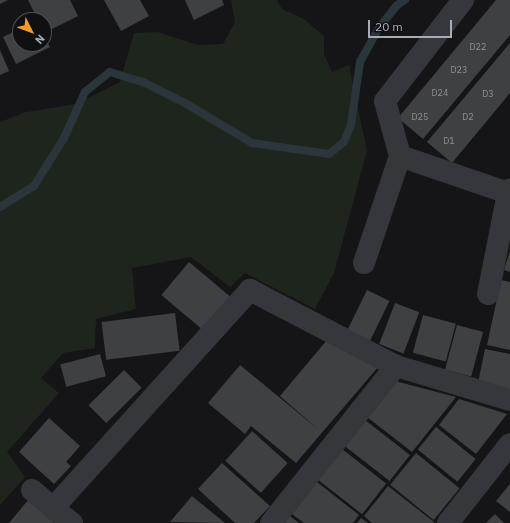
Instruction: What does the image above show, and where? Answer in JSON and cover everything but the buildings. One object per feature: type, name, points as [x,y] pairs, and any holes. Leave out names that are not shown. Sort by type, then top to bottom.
[{"type":"street","points":[[364,263],[400,156],[385,100],[463,0]]},
{"type":"street","points":[[400,156],[509,192],[488,294]]},
{"type":"street","points":[[53,508],[250,290],[396,366],[510,400]]},
{"type":"street","points":[[271,523],[396,366]]},
{"type":"street","points":[[448,523],[510,444]]},
{"type":"street","points":[[32,490],[72,523]]},
{"type":"shaded area","points":[[231,0],[277,0],[282,9],[304,19],[324,36],[324,55],[332,72],[349,65],[367,151],[334,273],[315,309],[245,273],[230,287],[191,257],[132,268],[136,309],[96,319],[95,348],[63,353],[41,378],[59,393],[7,452],[25,477],[0,505],[0,122],[26,112],[76,104],[120,82],[134,33],[157,32],[198,45],[223,44],[235,22]]},
{"type":"waterway","points":[[0,207],[34,186],[64,138],[85,92],[110,72],[145,83],[185,103],[252,143],[329,154],[344,142],[351,125],[360,62],[379,28],[396,6],[405,0]]}]
